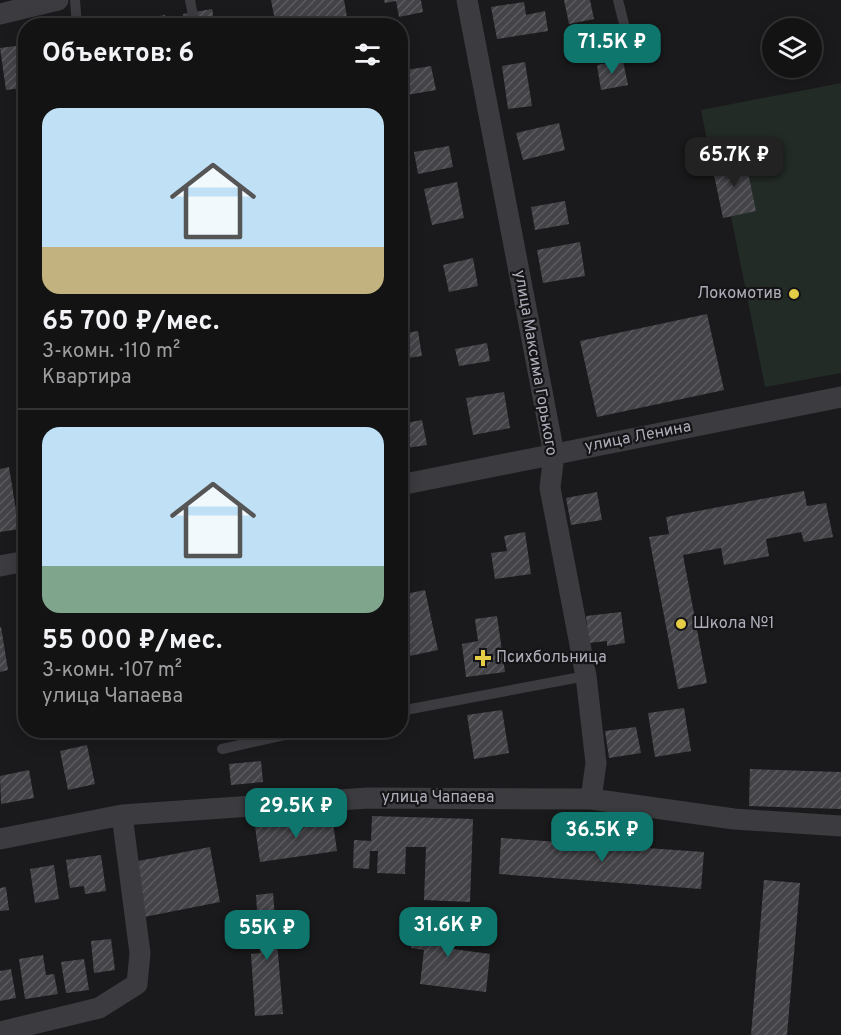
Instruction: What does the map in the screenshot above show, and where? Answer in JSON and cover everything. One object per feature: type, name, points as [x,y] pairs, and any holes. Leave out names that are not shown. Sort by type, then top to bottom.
[{"type":"street","points":[[0,14],[34,3],[58,0]]},
{"type":"street","name":"улица Максима Горького","points":[[467,0],[554,454],[550,488],[586,676],[596,763],[591,799]]},
{"type":"street","name":"улица Ленина","points":[[408,483],[841,397]]},
{"type":"street","points":[[0,566],[18,563]]},
{"type":"street","name":"улица Чапаева","points":[[0,839],[122,815],[368,798],[591,799],[734,819],[841,826]]},
{"type":"street","points":[[0,1032],[99,1008],[137,984],[140,953],[122,815]]},
{"type":"lane","points":[[75,0],[76,18]]},
{"type":"lane","points":[[190,0],[193,18]]},
{"type":"lane","points":[[618,0],[628,40]]},
{"type":"lane","points":[[408,709],[586,676]]},
{"type":"lane","points":[[222,749],[271,738]]},
{"type":"shaded area","name":"Локомотив","points":[[841,83],[841,373],[765,387],[731,216],[749,180],[745,159],[712,165],[701,110]]},
{"type":"building","points":[[271,0],[344,0],[347,18],[274,18]]},
{"type":"building","points":[[384,0],[421,0],[423,12],[399,17],[396,1],[385,3]]},
{"type":"building","points":[[564,0],[590,0],[594,19],[569,24]]},
{"type":"building","points":[[524,2],[526,15],[545,11],[548,31],[497,39],[491,7]]},
{"type":"building","points":[[212,9],[214,18],[184,18],[183,14]]},
{"type":"building","points":[[165,15],[166,18],[149,18]]},
{"type":"building","points":[[18,46],[18,88],[6,90],[0,48]]},
{"type":"building","points":[[623,61],[628,85],[601,90],[597,65]]},
{"type":"building","points":[[525,62],[532,106],[508,109],[502,66]]},
{"type":"building","points":[[431,66],[436,90],[408,95],[408,70]]},
{"type":"building","points":[[559,123],[565,150],[523,160],[516,133]]},
{"type":"building","points":[[449,146],[453,167],[418,174],[414,152]]},
{"type":"building","points":[[745,158],[756,211],[723,218],[712,165]]},
{"type":"building","points":[[457,182],[464,218],[432,225],[424,189]]},
{"type":"building","points":[[565,201],[569,224],[535,230],[531,207]]},
{"type":"building","points":[[580,242],[585,276],[543,283],[537,250]]},
{"type":"building","points":[[473,258],[478,286],[449,292],[443,265]]},
{"type":"building","points":[[707,314],[724,390],[597,417],[580,341]]},
{"type":"building","points":[[418,331],[422,356],[408,358],[408,333]]},
{"type":"building","points":[[487,343],[490,361],[459,366],[455,349]]},
{"type":"building","points":[[504,392],[510,428],[473,435],[466,398]]},
{"type":"building","points":[[422,420],[427,445],[408,448],[408,423]]},
{"type":"building","points":[[9,467],[18,529],[0,532],[0,469]]},
{"type":"building","name":"Школа №1","points":[[804,491],[807,506],[826,503],[833,537],[804,542],[801,532],[766,539],[769,556],[724,565],[721,548],[683,555],[707,683],[678,689],[649,537],[669,534],[666,517]]},
{"type":"building","points":[[597,492],[602,520],[571,525],[566,498]]},
{"type":"building","points":[[525,532],[531,574],[495,579],[491,553],[507,551],[504,536]]},
{"type":"building","points":[[425,590],[438,650],[408,656],[408,593]]},
{"type":"building","points":[[621,612],[625,643],[607,646],[607,641],[589,643],[586,616]]},
{"type":"building","name":"Психбольница","points":[[497,616],[505,672],[466,677],[462,644],[478,641],[475,619]]},
{"type":"building","points":[[0,627],[8,670],[0,672]]},
{"type":"building","points":[[684,708],[691,751],[655,757],[648,713]]},
{"type":"building","points":[[502,710],[509,753],[474,759],[467,715]]},
{"type":"building","points":[[636,727],[641,753],[609,758],[605,731]]},
{"type":"building","points":[[87,745],[95,784],[68,790],[60,751]]},
{"type":"building","points":[[261,761],[263,782],[231,785],[229,764]]},
{"type":"building","points":[[750,769],[841,772],[841,809],[749,806]]},
{"type":"building","points":[[29,770],[34,798],[1,804],[0,776]]},
{"type":"building","points":[[332,816],[337,851],[260,862],[255,827]]},
{"type":"building","points":[[372,816],[473,819],[470,902],[424,900],[426,847],[406,847],[405,874],[377,873],[378,851],[370,851],[369,869],[353,868],[354,840],[371,841]]},
{"type":"building","points":[[501,838],[704,852],[701,889],[499,874]]},
{"type":"building","points":[[210,847],[220,902],[139,918],[128,863]]},
{"type":"building","points":[[101,855],[106,891],[85,894],[84,886],[70,888],[66,860]]},
{"type":"building","points":[[54,865],[59,899],[35,903],[30,869]]},
{"type":"building","points":[[764,880],[800,883],[787,1035],[751,1035]]},
{"type":"building","points":[[6,887],[9,910],[0,911],[0,888]]},
{"type":"building","points":[[273,893],[283,1014],[255,1016],[251,954],[260,953],[256,895]]},
{"type":"building","points":[[415,915],[450,919],[446,948],[490,954],[486,992],[420,984],[424,950],[411,948]]},
{"type":"building","points":[[111,939],[115,970],[94,973],[91,941]]},
{"type":"building","points":[[43,955],[46,975],[54,974],[58,994],[25,999],[19,959]]},
{"type":"building","points":[[84,959],[89,990],[66,993],[61,962]]},
{"type":"building","points":[[11,969],[16,998],[0,1001],[0,971]]},
{"type":"place","name":"Локомотив","points":[[794,294]]},
{"type":"place","name":"Школа №1","points":[[681,624]]},
{"type":"place","name":"Психбольница","points":[[483,658]]}]
